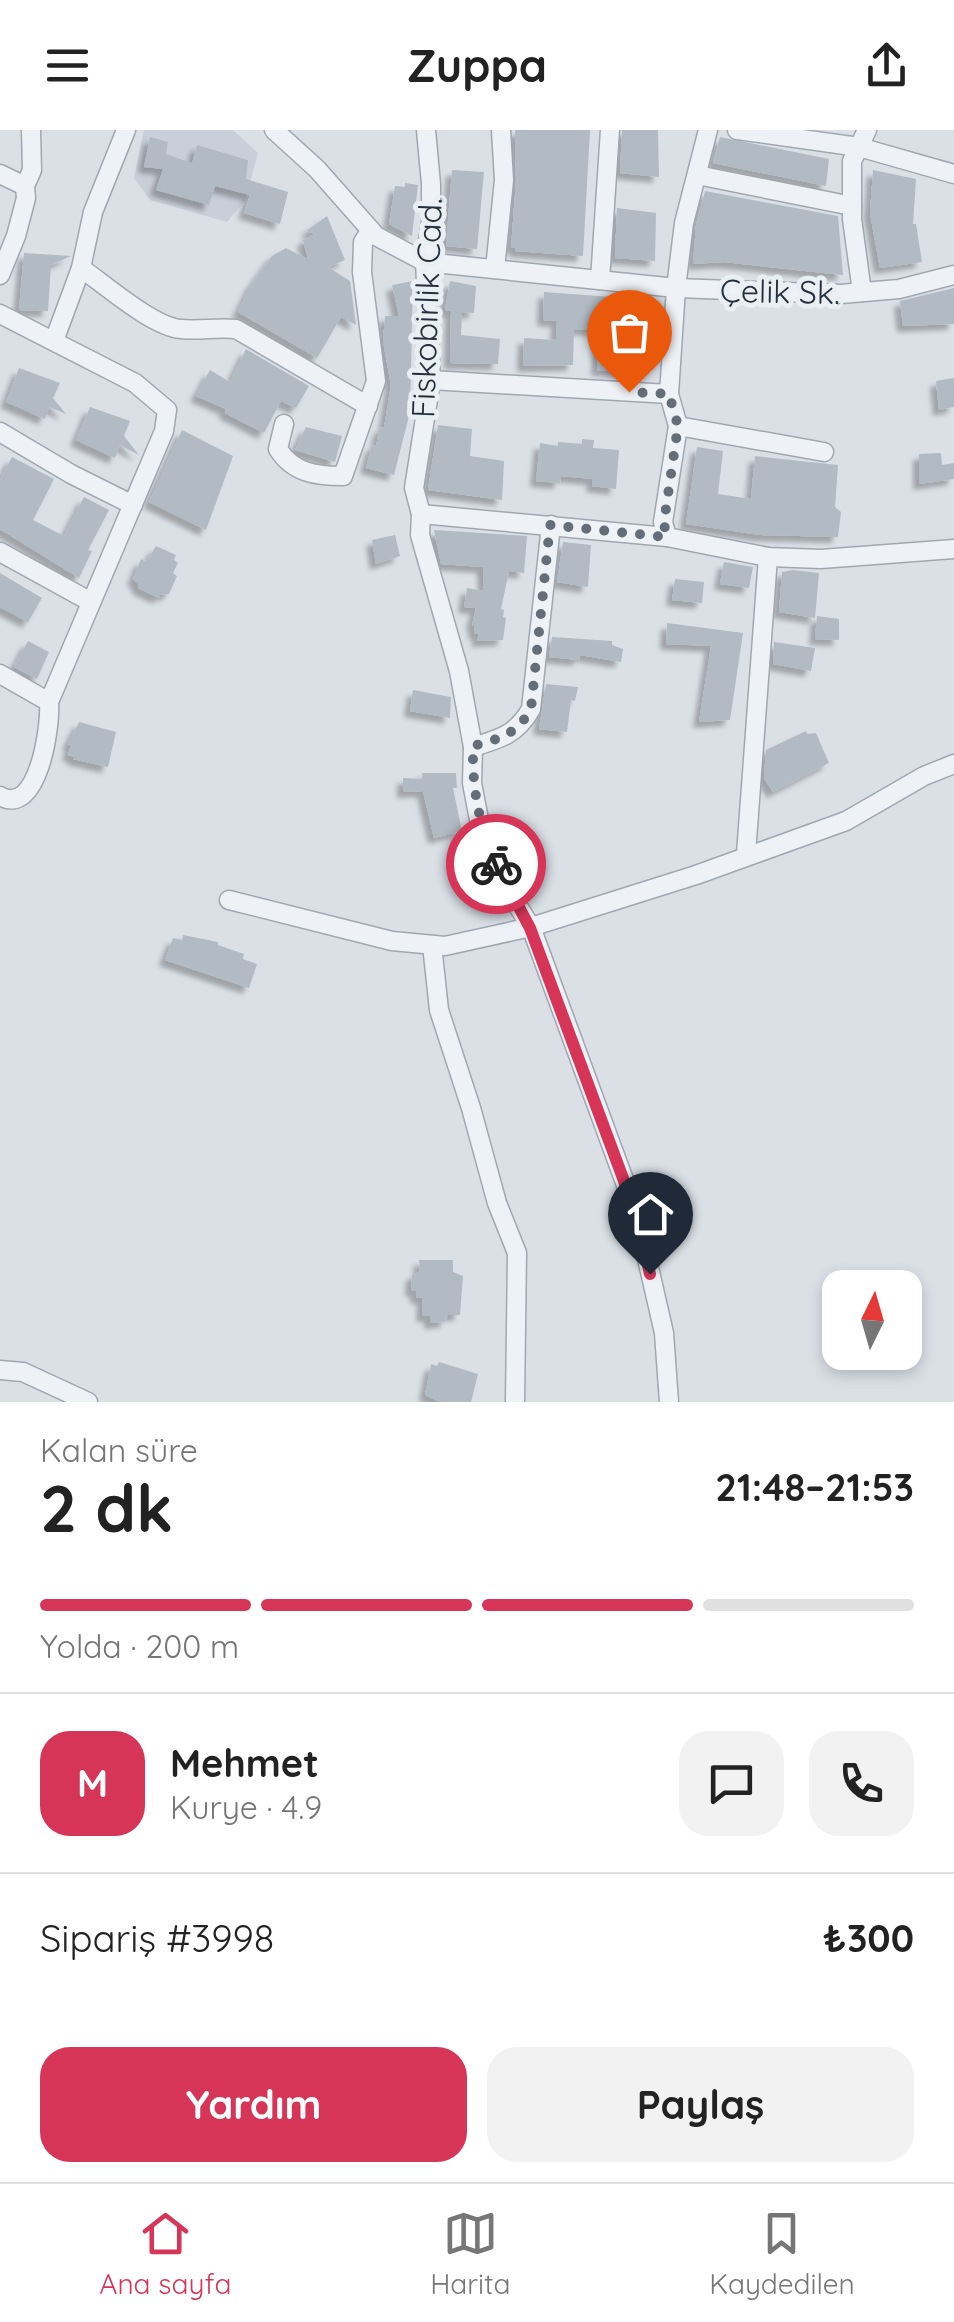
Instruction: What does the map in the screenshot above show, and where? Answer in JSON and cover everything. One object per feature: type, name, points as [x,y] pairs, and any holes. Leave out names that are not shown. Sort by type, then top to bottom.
[{"type":"street","points":[[0,275],[16,236],[26,198],[25,186],[32,170],[31,130]]},
{"type":"street","points":[[54,340],[81,268],[93,212],[126,130]]},
{"type":"street","points":[[274,130],[317,169],[371,230],[425,262]]},
{"type":"street","name":"Fiskobirlik Cad.","points":[[426,130],[431,222],[425,262],[430,380],[414,488],[421,514],[420,535],[459,671],[473,746],[472,784],[484,837],[504,884],[530,928],[637,1216],[664,1333],[669,1402]]},
{"type":"street","points":[[495,269],[504,180],[501,130]]},
{"type":"street","points":[[600,280],[610,130]]},
{"type":"street","points":[[666,537],[664,522],[678,426],[669,394],[676,288],[684,222],[708,130]]},
{"type":"street","points":[[738,130],[863,139],[954,174]]},
{"type":"street","points":[[862,292],[852,206],[852,161],[863,139]]},
{"type":"street","points":[[0,174],[25,186]]},
{"type":"street","points":[[696,174],[852,206]]},
{"type":"street","points":[[284,424],[278,449],[286,461],[300,471],[342,476],[376,381],[362,272],[363,242],[371,230]]},
{"type":"street","name":"Çelik Sk.","points":[[425,262],[676,288],[840,294],[899,289],[954,275]]},
{"type":"street","points":[[81,268],[140,311],[178,329],[236,330],[368,406]]},
{"type":"street","points":[[0,314],[136,383],[168,410],[164,431],[49,702],[49,737],[29,789],[20,798],[8,800],[0,796]]},
{"type":"street","points":[[430,380],[669,394]]},
{"type":"street","points":[[678,426],[824,452]]},
{"type":"street","points":[[0,432],[132,506]]},
{"type":"street","points":[[421,514],[666,537],[768,557],[821,559],[954,549]]},
{"type":"street","points":[[473,746],[520,729],[531,709],[550,525]]},
{"type":"street","points":[[0,552],[91,602]]},
{"type":"street","points":[[746,854],[768,557]]},
{"type":"street","points":[[0,674],[49,702]]},
{"type":"street","points":[[229,900],[358,934],[445,946],[530,928],[846,821],[924,776],[954,764]]},
{"type":"street","points":[[432,945],[439,1010],[497,1203],[517,1253],[514,1402]]},
{"type":"street","points":[[0,1370],[23,1372],[88,1402]]},
{"type":"shaded area","points":[[144,130],[233,130],[258,153],[245,201],[227,222],[150,200],[134,178]]},
{"type":"building","points":[[515,130],[590,130],[583,256],[511,248]]},
{"type":"building","points":[[622,130],[658,130],[659,177],[620,173]]},
{"type":"building","points":[[150,137],[168,142],[166,154],[192,163],[197,145],[248,160],[246,179],[288,192],[280,224],[244,213],[250,195],[215,186],[209,205],[156,190],[163,169],[144,167]]},
{"type":"building","points":[[720,137],[829,159],[826,186],[713,163]]},
{"type":"building","points":[[452,170],[484,172],[477,249],[446,246]]},
{"type":"building","points":[[873,170],[916,179],[913,224],[922,262],[880,268],[870,213]]},
{"type":"building","points":[[405,183],[418,185],[412,236],[389,224],[395,186],[405,187]]},
{"type":"building","points":[[705,191],[838,216],[843,275],[723,262],[693,264],[696,225]]},
{"type":"building","points":[[617,208],[656,213],[655,261],[615,258]]},
{"type":"building","points":[[327,216],[345,260],[328,267],[350,281],[356,325],[341,317],[317,358],[238,312],[272,256],[286,248],[308,259],[303,240],[315,234],[306,231]]},
{"type":"building","points":[[24,253],[71,256],[51,265],[48,311],[19,310]]},
{"type":"building","points":[[413,281],[410,412],[394,475],[366,468],[380,427],[384,428],[391,385],[383,341],[385,316],[399,316],[392,285]]},
{"type":"building","points":[[450,281],[476,286],[474,313],[462,312],[461,335],[500,339],[498,364],[450,363],[451,311],[445,310]]},
{"type":"building","points":[[954,288],[954,324],[903,326],[900,301]]},
{"type":"building","points":[[544,292],[626,298],[624,340],[648,340],[647,372],[597,370],[599,330],[574,329],[573,365],[523,366],[524,338],[556,340],[557,321],[543,320]]},
{"type":"building","points":[[246,349],[309,386],[296,408],[281,401],[264,433],[196,396],[210,370],[230,382]]},
{"type":"building","points":[[19,368],[60,383],[53,398],[66,414],[49,407],[45,419],[6,402]]},
{"type":"building","points":[[954,378],[954,407],[939,410],[936,381]]},
{"type":"building","points":[[90,407],[130,421],[124,436],[139,455],[120,445],[115,458],[76,440]]},
{"type":"building","points":[[438,425],[472,429],[470,456],[504,461],[502,500],[428,490]]},
{"type":"building","points":[[306,427],[342,436],[335,462],[295,450]]},
{"type":"building","points":[[182,430],[233,456],[206,530],[149,502]]},
{"type":"building","points":[[582,439],[594,440],[593,448],[619,450],[616,489],[592,486],[593,479],[561,476],[560,483],[536,481],[540,443],[582,444]]},
{"type":"building","points":[[697,447],[723,451],[718,494],[751,499],[755,456],[838,465],[838,537],[760,535],[686,524]]},
{"type":"building","points":[[941,453],[942,465],[954,463],[954,479],[919,484],[919,454]]},
{"type":"building","points":[[12,457],[54,479],[33,520],[64,536],[84,497],[109,510],[88,550],[92,551],[79,578],[0,529],[0,480]]},
{"type":"building","points":[[434,530],[527,536],[524,573],[509,571],[501,609],[506,618],[503,640],[477,641],[479,634],[474,633],[472,625],[476,608],[464,607],[467,588],[484,591],[483,567],[441,564]]},
{"type":"building","points":[[395,535],[400,556],[376,564],[372,540]]},
{"type":"building","points":[[563,542],[591,545],[588,587],[557,582]]},
{"type":"building","points":[[156,546],[176,555],[174,560],[178,563],[169,594],[159,598],[138,588],[133,579],[141,559],[146,562]]},
{"type":"building","points":[[724,562],[753,567],[749,588],[720,584]]},
{"type":"building","points":[[782,572],[819,573],[815,618],[779,612]]},
{"type":"building","points":[[0,573],[42,598],[28,622],[0,607]]},
{"type":"building","points":[[675,579],[704,582],[702,603],[672,600]]},
{"type":"building","points":[[817,616],[839,619],[839,640],[815,639]]},
{"type":"building","points":[[667,623],[743,633],[730,720],[699,722],[711,646],[666,644]]},
{"type":"building","points":[[552,637],[612,641],[612,645],[623,649],[621,662],[580,655],[579,660],[549,657]]},
{"type":"building","points":[[28,641],[49,652],[37,679],[14,667]]},
{"type":"building","points":[[774,642],[815,648],[811,671],[773,664]]},
{"type":"building","points":[[546,684],[578,687],[575,701],[571,700],[567,732],[539,729]]},
{"type":"building","points":[[413,690],[451,697],[450,718],[410,711]]},
{"type":"building","points":[[79,722],[116,732],[108,767],[68,755],[68,744]]},
{"type":"building","points":[[806,731],[816,733],[829,763],[773,792],[764,778],[766,750]]},
{"type":"building","points":[[422,773],[456,773],[457,788],[453,788],[462,831],[434,838],[423,791],[403,792],[403,778],[422,779]]},
{"type":"building","points":[[183,935],[218,942],[257,964],[249,988],[165,960],[173,938],[182,940]]},
{"type":"building","points":[[419,1260],[453,1260],[453,1272],[463,1276],[460,1315],[448,1315],[445,1322],[430,1323],[430,1316],[422,1316],[423,1298],[416,1298],[417,1291],[411,1291],[412,1275],[420,1271]]},
{"type":"building","points":[[439,1362],[478,1374],[471,1402],[440,1402],[425,1395],[431,1364],[437,1366]]},
{"type":"way so far","points":[[496,864],[480,824],[472,784],[473,746],[520,729],[531,709],[550,525],[666,537],[664,522],[678,426],[669,394],[629,392]]},
{"type":"route","points":[[496,864],[530,928],[637,1216],[650,1274]]}]
